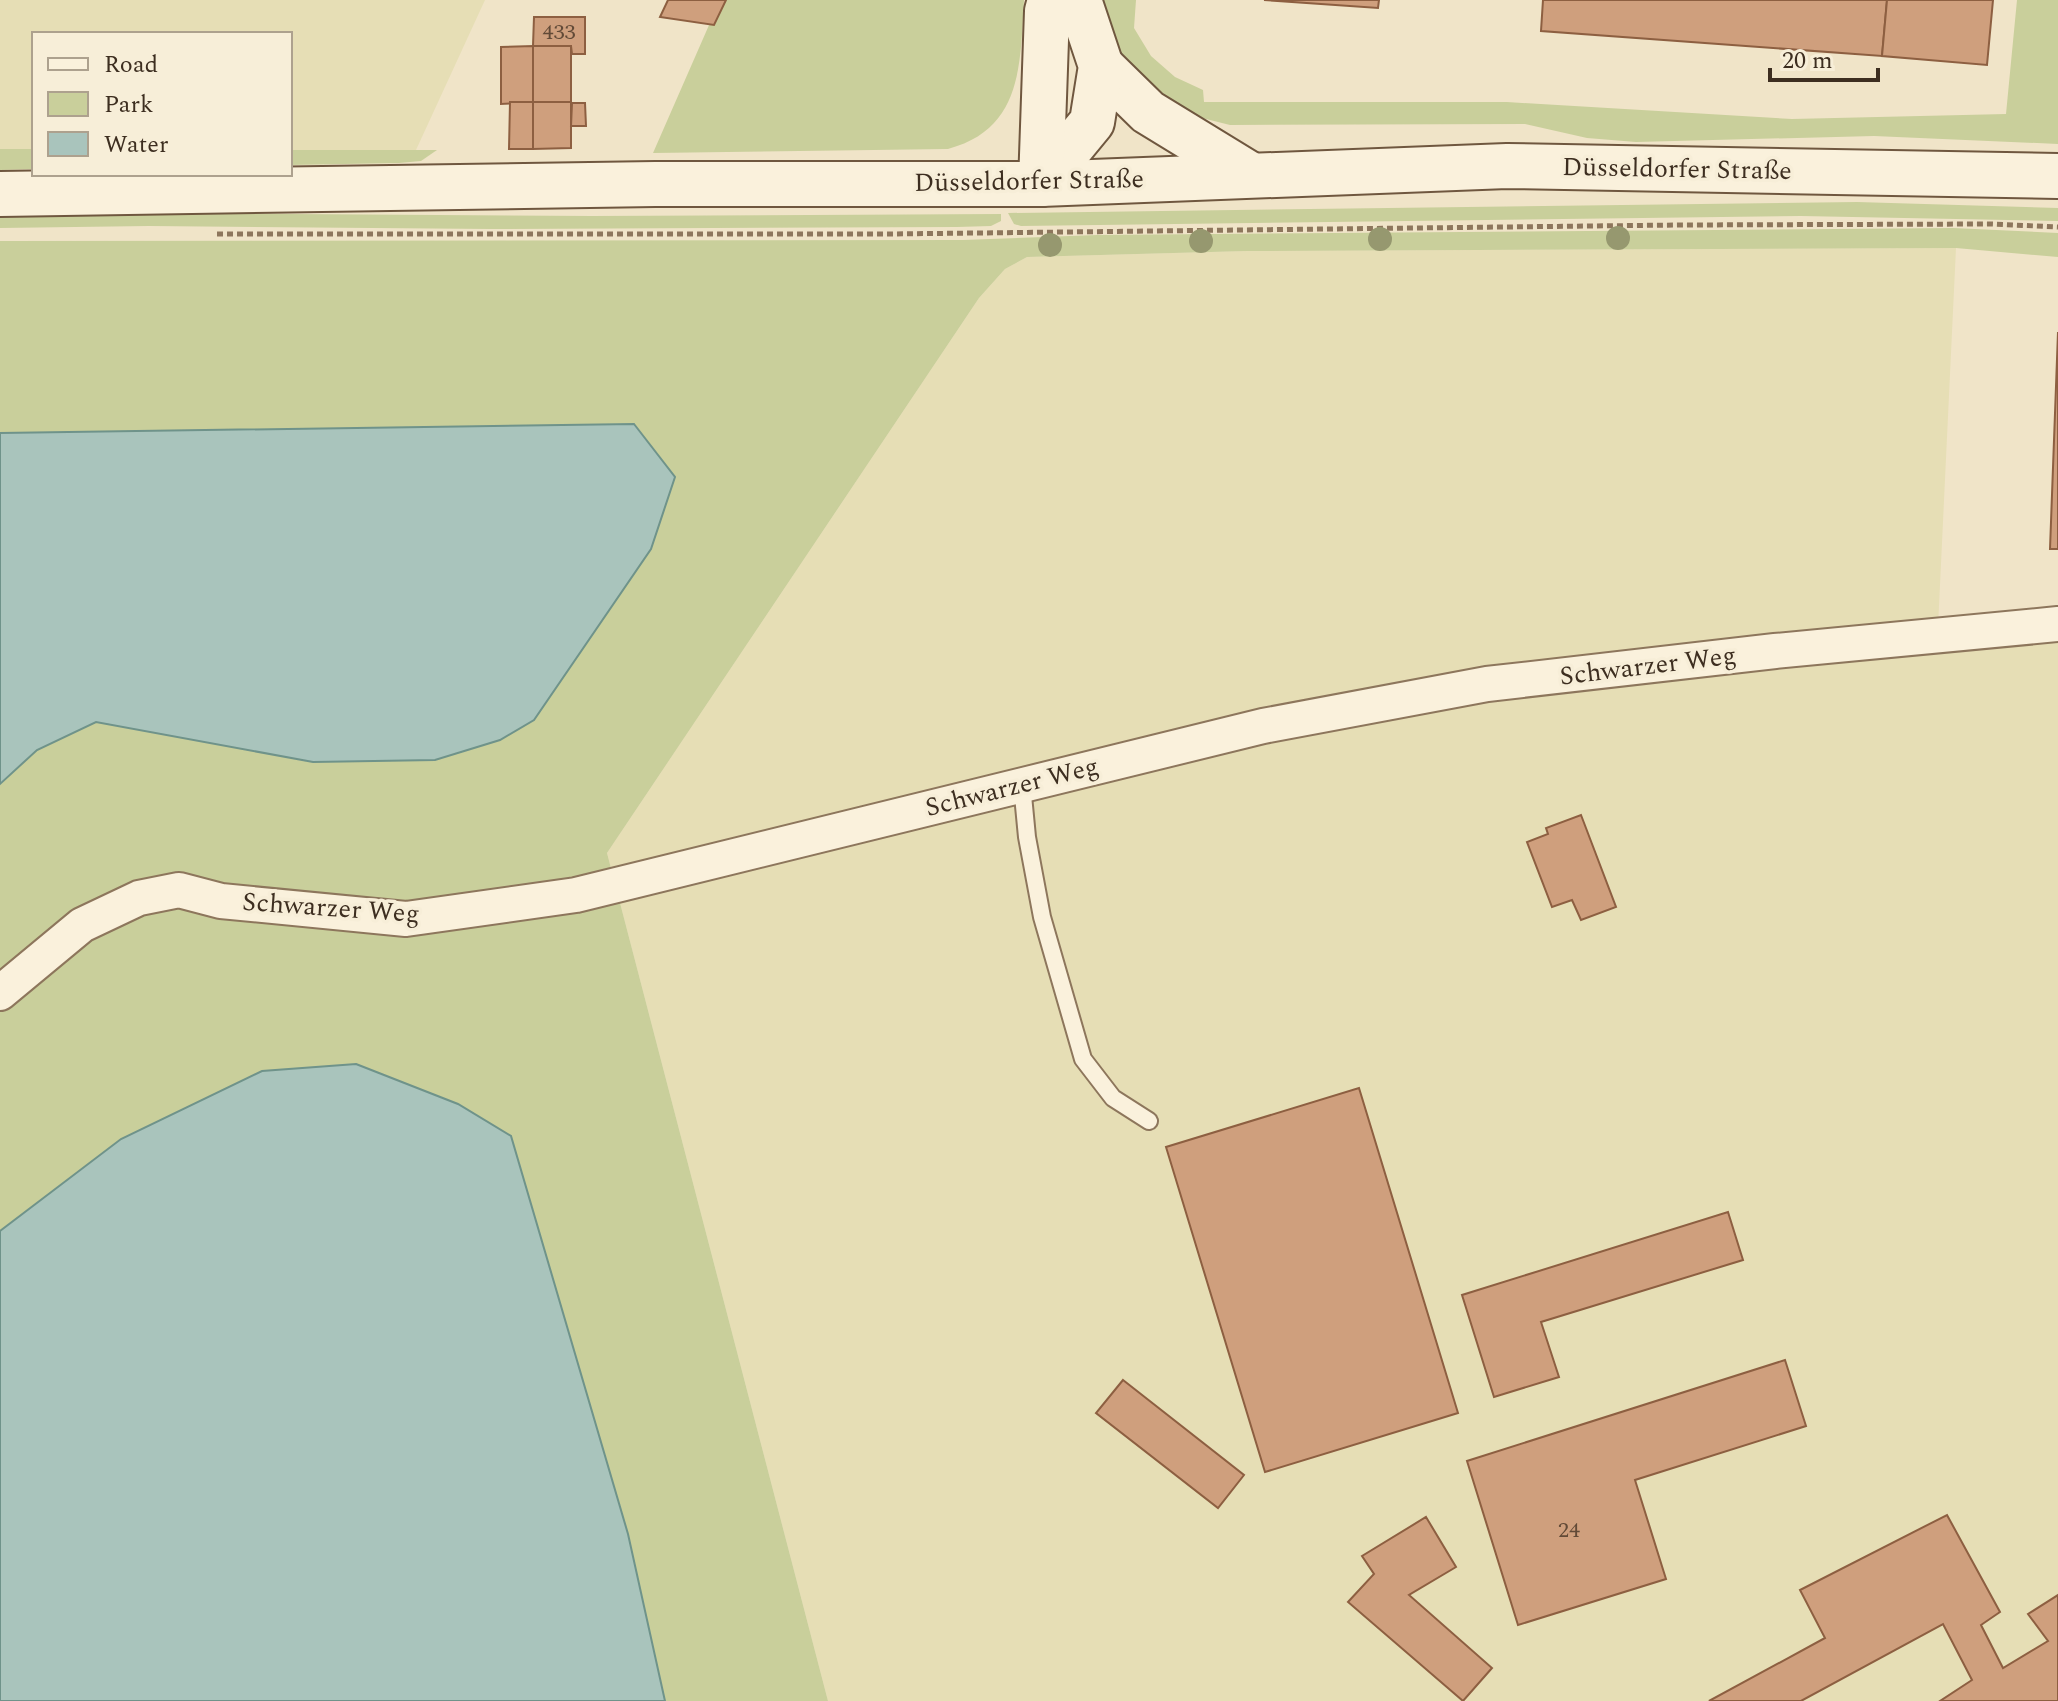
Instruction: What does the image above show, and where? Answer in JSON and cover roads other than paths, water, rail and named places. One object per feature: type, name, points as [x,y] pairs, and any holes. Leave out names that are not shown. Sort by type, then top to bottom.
[{"type":"main road","points":[[1041,184],[1047,11],[1050,0]]},
{"type":"main road","points":[[1079,0],[1101,66],[1148,112],[1251,175]]},
{"type":"main road","points":[[1041,184],[1092,122],[1101,66]]},
{"type":"main road","name":"Düsseldorfer Straße","points":[[0,194],[655,184],[1041,184],[1507,166],[2058,176]]},
{"type":"street","name":"Schwarzer Weg","points":[[0,993],[82,925],[139,898],[179,890],[221,901],[406,919],[576,895],[1263,726],[1487,684],[1775,651],[2058,624]]},
{"type":"lane","points":[[1022,785],[1027,837],[1042,917],[1083,1059],[1113,1098],[1149,1121]]},
{"type":"water","points":[[634,424],[675,477],[651,549],[534,720],[500,740],[435,760],[313,762],[96,722],[37,750],[0,784],[0,433]]},
{"type":"water","points":[[356,1064],[458,1104],[511,1136],[628,1534],[665,1701],[0,1701],[0,1231],[121,1139],[262,1071]]}]
